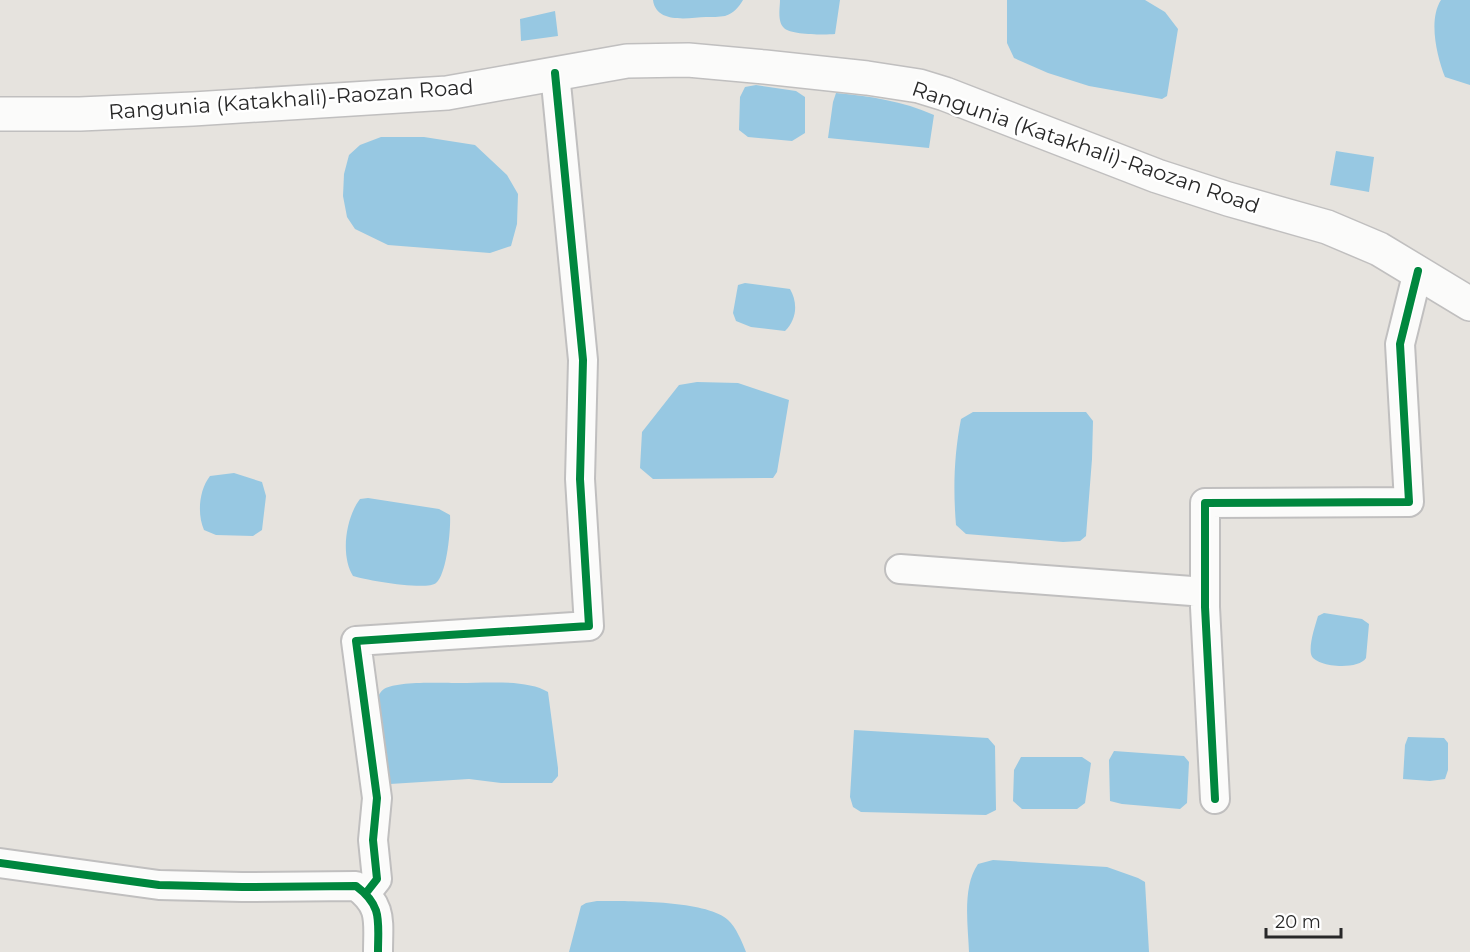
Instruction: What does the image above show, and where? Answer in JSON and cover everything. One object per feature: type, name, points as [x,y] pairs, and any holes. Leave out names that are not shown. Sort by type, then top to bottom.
[{"type":"main road","name":"Rangunia (Katakhali)-Raozan Road","points":[[0,114],[80,114],[193,109],[447,93],[627,61],[688,60],[867,78],[919,86],[945,94],[1157,176],[1327,227],[1379,249],[1470,304]]},
{"type":"street","points":[[366,893],[376,879],[373,840],[377,798],[356,641],[589,626],[580,479],[583,360],[555,73]]},
{"type":"street","points":[[1215,799],[1205,592],[1205,503],[1409,502],[1400,345],[1418,271]]},
{"type":"street","points":[[900,568],[1205,592]]},
{"type":"street","points":[[0,863],[159,885],[356,886],[375,903],[378,919],[378,952]]},
{"type":"water","points":[[653,0],[743,0],[736,10],[725,16],[674,18],[660,13],[655,8]]},
{"type":"water","points":[[780,0],[840,0],[835,34],[801,33],[784,28],[780,18]]},
{"type":"water","points":[[1007,0],[1145,0],[1165,12],[1178,29],[1167,96],[1162,99],[1089,86],[1048,73],[1014,58],[1007,43]]},
{"type":"water","points":[[1441,0],[1470,0],[1470,85],[1445,77],[1442,69],[1434,28],[1437,8]]},
{"type":"water","points":[[555,11],[558,36],[521,41],[520,19]]},
{"type":"water","points":[[756,85],[796,91],[805,97],[805,133],[792,141],[748,137],[739,130],[740,97],[745,87]]},
{"type":"water","points":[[836,93],[886,100],[934,115],[929,148],[828,138]]},
{"type":"water","points":[[381,137],[424,137],[475,145],[507,175],[518,194],[517,224],[511,246],[490,253],[388,245],[355,229],[347,217],[343,196],[344,174],[349,155],[360,145]]},
{"type":"water","points":[[1336,151],[1374,157],[1369,192],[1330,185]]},
{"type":"water","points":[[745,283],[790,289],[795,311],[785,331],[751,327],[736,321],[733,313],[738,285]]},
{"type":"water","points":[[697,382],[738,383],[789,400],[777,472],[773,478],[653,479],[640,468],[642,432],[679,385]]},
{"type":"water","points":[[973,412],[1086,412],[1093,421],[1086,536],[1080,541],[1063,542],[966,534],[956,525],[955,472],[959,432],[961,419]]},
{"type":"water","points":[[234,473],[262,482],[266,496],[262,530],[253,536],[216,535],[204,530],[202,524],[200,502],[206,482],[210,476]]},
{"type":"water","points":[[368,498],[439,509],[450,515],[446,561],[436,583],[421,586],[409,585],[353,576],[347,558],[346,536],[355,507],[360,499]]},
{"type":"water","points":[[1324,613],[1362,619],[1369,624],[1366,658],[1354,665],[1336,666],[1319,662],[1314,658],[1311,654],[1313,635],[1318,616]]},
{"type":"water","points":[[493,682],[529,685],[548,692],[558,768],[558,776],[552,783],[501,783],[469,779],[390,784],[384,776],[376,730],[376,704],[384,689],[390,686],[420,683]]},
{"type":"water","points":[[854,730],[988,738],[995,746],[996,810],[986,815],[861,812],[853,807],[850,797]]},
{"type":"water","points":[[1408,737],[1444,738],[1448,743],[1448,770],[1445,779],[1430,781],[1403,779],[1405,745]]},
{"type":"water","points":[[1114,751],[1184,756],[1189,762],[1187,803],[1180,809],[1110,801],[1109,760]]},
{"type":"water","points":[[1021,757],[1082,757],[1091,763],[1085,803],[1077,809],[1022,809],[1013,801],[1014,770]]},
{"type":"water","points":[[993,860],[1107,867],[1145,882],[1149,952],[969,952],[967,906],[970,884],[978,864]]},
{"type":"water","points":[[597,901],[666,903],[718,913],[734,927],[746,952],[569,952],[581,906]]},
{"type":"cycle path","points":[[366,893],[377,879],[373,840],[377,798],[356,641],[589,626],[580,479],[583,360],[555,73]]},
{"type":"cycle path","points":[[1215,799],[1205,607],[1205,503],[1409,502],[1400,344],[1418,271]]},
{"type":"cycle path","points":[[0,863],[159,885],[356,886],[365,893],[375,907],[378,923],[378,952]]}]
